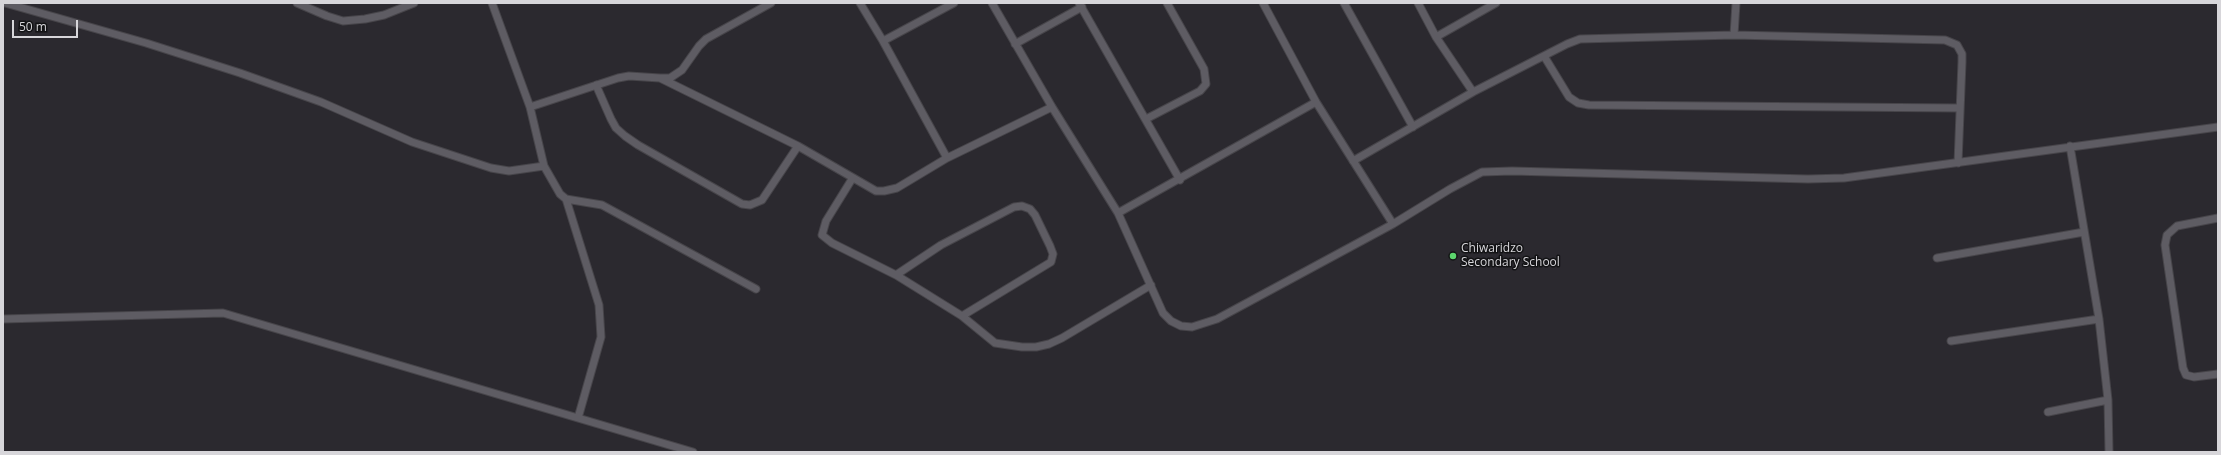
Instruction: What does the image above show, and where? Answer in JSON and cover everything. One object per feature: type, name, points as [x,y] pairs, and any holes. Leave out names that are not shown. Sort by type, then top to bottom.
[{"type":"street","points":[[5,3],[146,43],[240,72],[321,102],[412,142],[491,168],[509,171],[544,166]]},
{"type":"street","points":[[297,3],[327,16],[343,20],[365,19],[384,15],[414,3]]},
{"type":"street","points":[[492,3],[530,107],[544,166],[560,194],[566,199],[602,205],[756,289]]},
{"type":"street","points":[[530,107],[596,85],[630,76],[670,78],[682,70],[699,46],[706,40],[771,3]]},
{"type":"street","points":[[860,3],[883,41],[947,158]]},
{"type":"street","points":[[883,41],[954,3]]},
{"type":"street","points":[[992,3],[1014,44],[1118,213],[1163,313],[1171,321],[1181,326],[1203,325],[1393,224],[1450,189],[1482,172],[1512,171],[1808,179],[1879,174],[2070,146],[2218,127]]},
{"type":"street","points":[[1146,119],[1200,91],[1206,84],[1204,69],[1167,3]]},
{"type":"street","points":[[1263,3],[1316,102],[1393,224]]},
{"type":"street","points":[[1344,3],[1413,127]]},
{"type":"street","points":[[1418,3],[1436,37],[1473,92]]},
{"type":"street","points":[[1436,37],[1496,3]]},
{"type":"street","points":[[1734,35],[1736,3]]},
{"type":"street","points":[[1014,44],[1081,5],[1180,180]]},
{"type":"street","points":[[1353,161],[1473,92],[1580,39],[1734,35],[1945,40],[1957,45],[1962,54],[1958,163]]},
{"type":"street","points":[[1544,56],[1569,97],[1578,103],[1589,105],[1960,108]]},
{"type":"street","points":[[660,78],[798,146],[852,179],[876,191],[897,188],[947,158],[1052,107]]},
{"type":"street","points":[[596,85],[616,128],[638,145],[742,204],[750,204],[762,200],[798,146]]},
{"type":"street","points":[[1118,213],[1180,180],[1316,102]]},
{"type":"street","points":[[2070,146],[2099,319],[2108,400],[2109,452]]},
{"type":"street","points":[[852,179],[826,221],[822,236],[832,243],[896,275],[962,316],[995,343],[1010,346],[1036,347],[1062,338],[1151,285]]},
{"type":"street","points":[[566,199],[599,305],[601,337],[578,418]]},
{"type":"street","points":[[896,275],[941,245],[1014,207],[1022,206],[1030,209],[1035,215],[1053,254],[1051,262],[962,316]]},
{"type":"street","points":[[2218,218],[2177,226],[2166,235],[2165,245],[2186,375],[2194,377],[2218,374]]},
{"type":"street","points":[[1937,258],[2084,232]]},
{"type":"street","points":[[3,318],[223,312],[693,452]]},
{"type":"street","points":[[1951,341],[2099,319]]},
{"type":"street","points":[[2048,412],[2108,400]]},
{"type":"place","name":"Chiwaridzo Secondary School","points":[[1453,256]]}]
